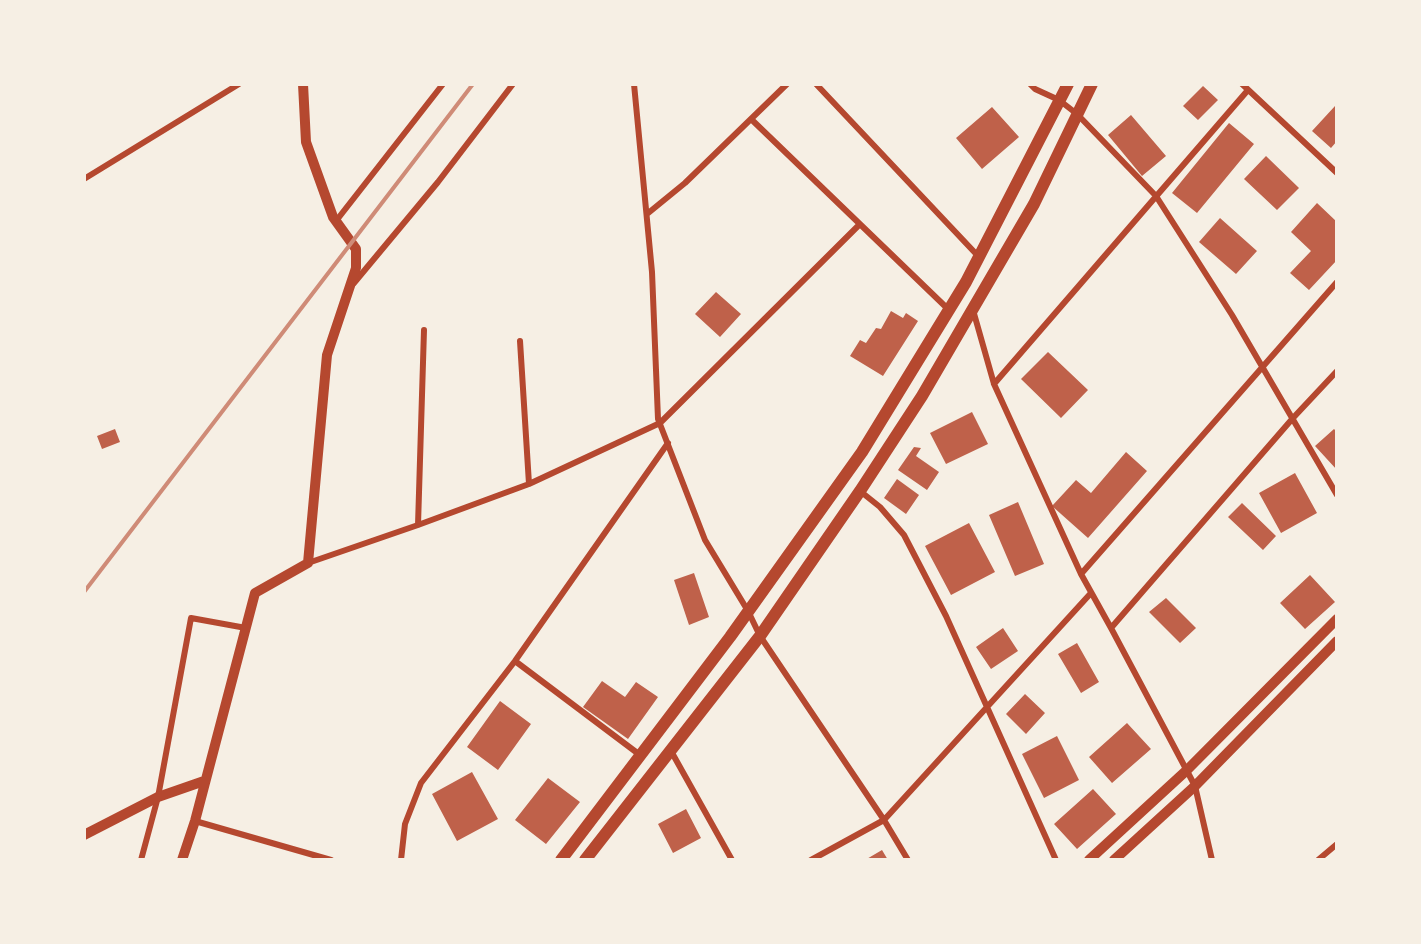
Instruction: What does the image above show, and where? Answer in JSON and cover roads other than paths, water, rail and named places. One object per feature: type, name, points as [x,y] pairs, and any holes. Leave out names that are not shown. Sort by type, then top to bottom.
[{"type":"main road","points":[[561,860],[748,611],[862,452],[979,257],[1068,84]]},
{"type":"main road","points":[[585,860],[760,636],[860,491],[922,396],[1034,204],[1092,84]]},
{"type":"street","points":[[84,179],[239,84]]},
{"type":"street","points":[[303,84],[306,142],[336,221],[356,249],[356,268],[327,355],[308,563]]},
{"type":"street","points":[[336,221],[443,84]]},
{"type":"street","points":[[351,286],[438,182],[513,84]]},
{"type":"street","points":[[634,84],[652,272],[658,419],[705,540],[748,611],[760,636],[884,820],[908,860]]},
{"type":"street","points":[[647,214],[685,183],[787,84]]},
{"type":"street","points":[[816,84],[979,257]]},
{"type":"street","points":[[1030,84],[1035,89],[1059,100],[1077,114],[1156,196],[1232,315],[1337,495]]},
{"type":"street","points":[[1242,84],[1337,173]]},
{"type":"street","points":[[994,384],[1248,90]]},
{"type":"street","points":[[752,119],[949,310]]},
{"type":"street","points":[[182,860],[195,821],[255,592],[308,563],[528,484],[660,423],[860,224]]},
{"type":"street","points":[[1080,574],[1337,282]]},
{"type":"street","points":[[973,309],[994,384],[1080,574],[1195,786],[1212,860]]},
{"type":"street","points":[[418,525],[424,330]]},
{"type":"street","points":[[520,341],[528,484]]},
{"type":"street","points":[[1111,628],[1293,418],[1337,371]]},
{"type":"street","points":[[401,860],[405,824],[422,783],[515,661],[668,443]]},
{"type":"street","points":[[860,491],[880,507],[904,535],[946,616],[1056,860]]},
{"type":"street","points":[[811,860],[884,820],[1091,593]]},
{"type":"street","points":[[141,860],[158,797],[191,618],[246,628]]},
{"type":"street","points":[[1089,860],[1187,770],[1337,619]]},
{"type":"street","points":[[1114,860],[1195,786],[1337,641]]},
{"type":"street","points":[[515,661],[640,755]]},
{"type":"street","points":[[671,751],[732,860]]},
{"type":"street","points":[[84,835],[158,797],[204,781]]},
{"type":"street","points":[[195,821],[331,860]]},
{"type":"street","points":[[1318,860],[1337,844]]},
{"type":"railway","points":[[84,592],[473,84]]}]
